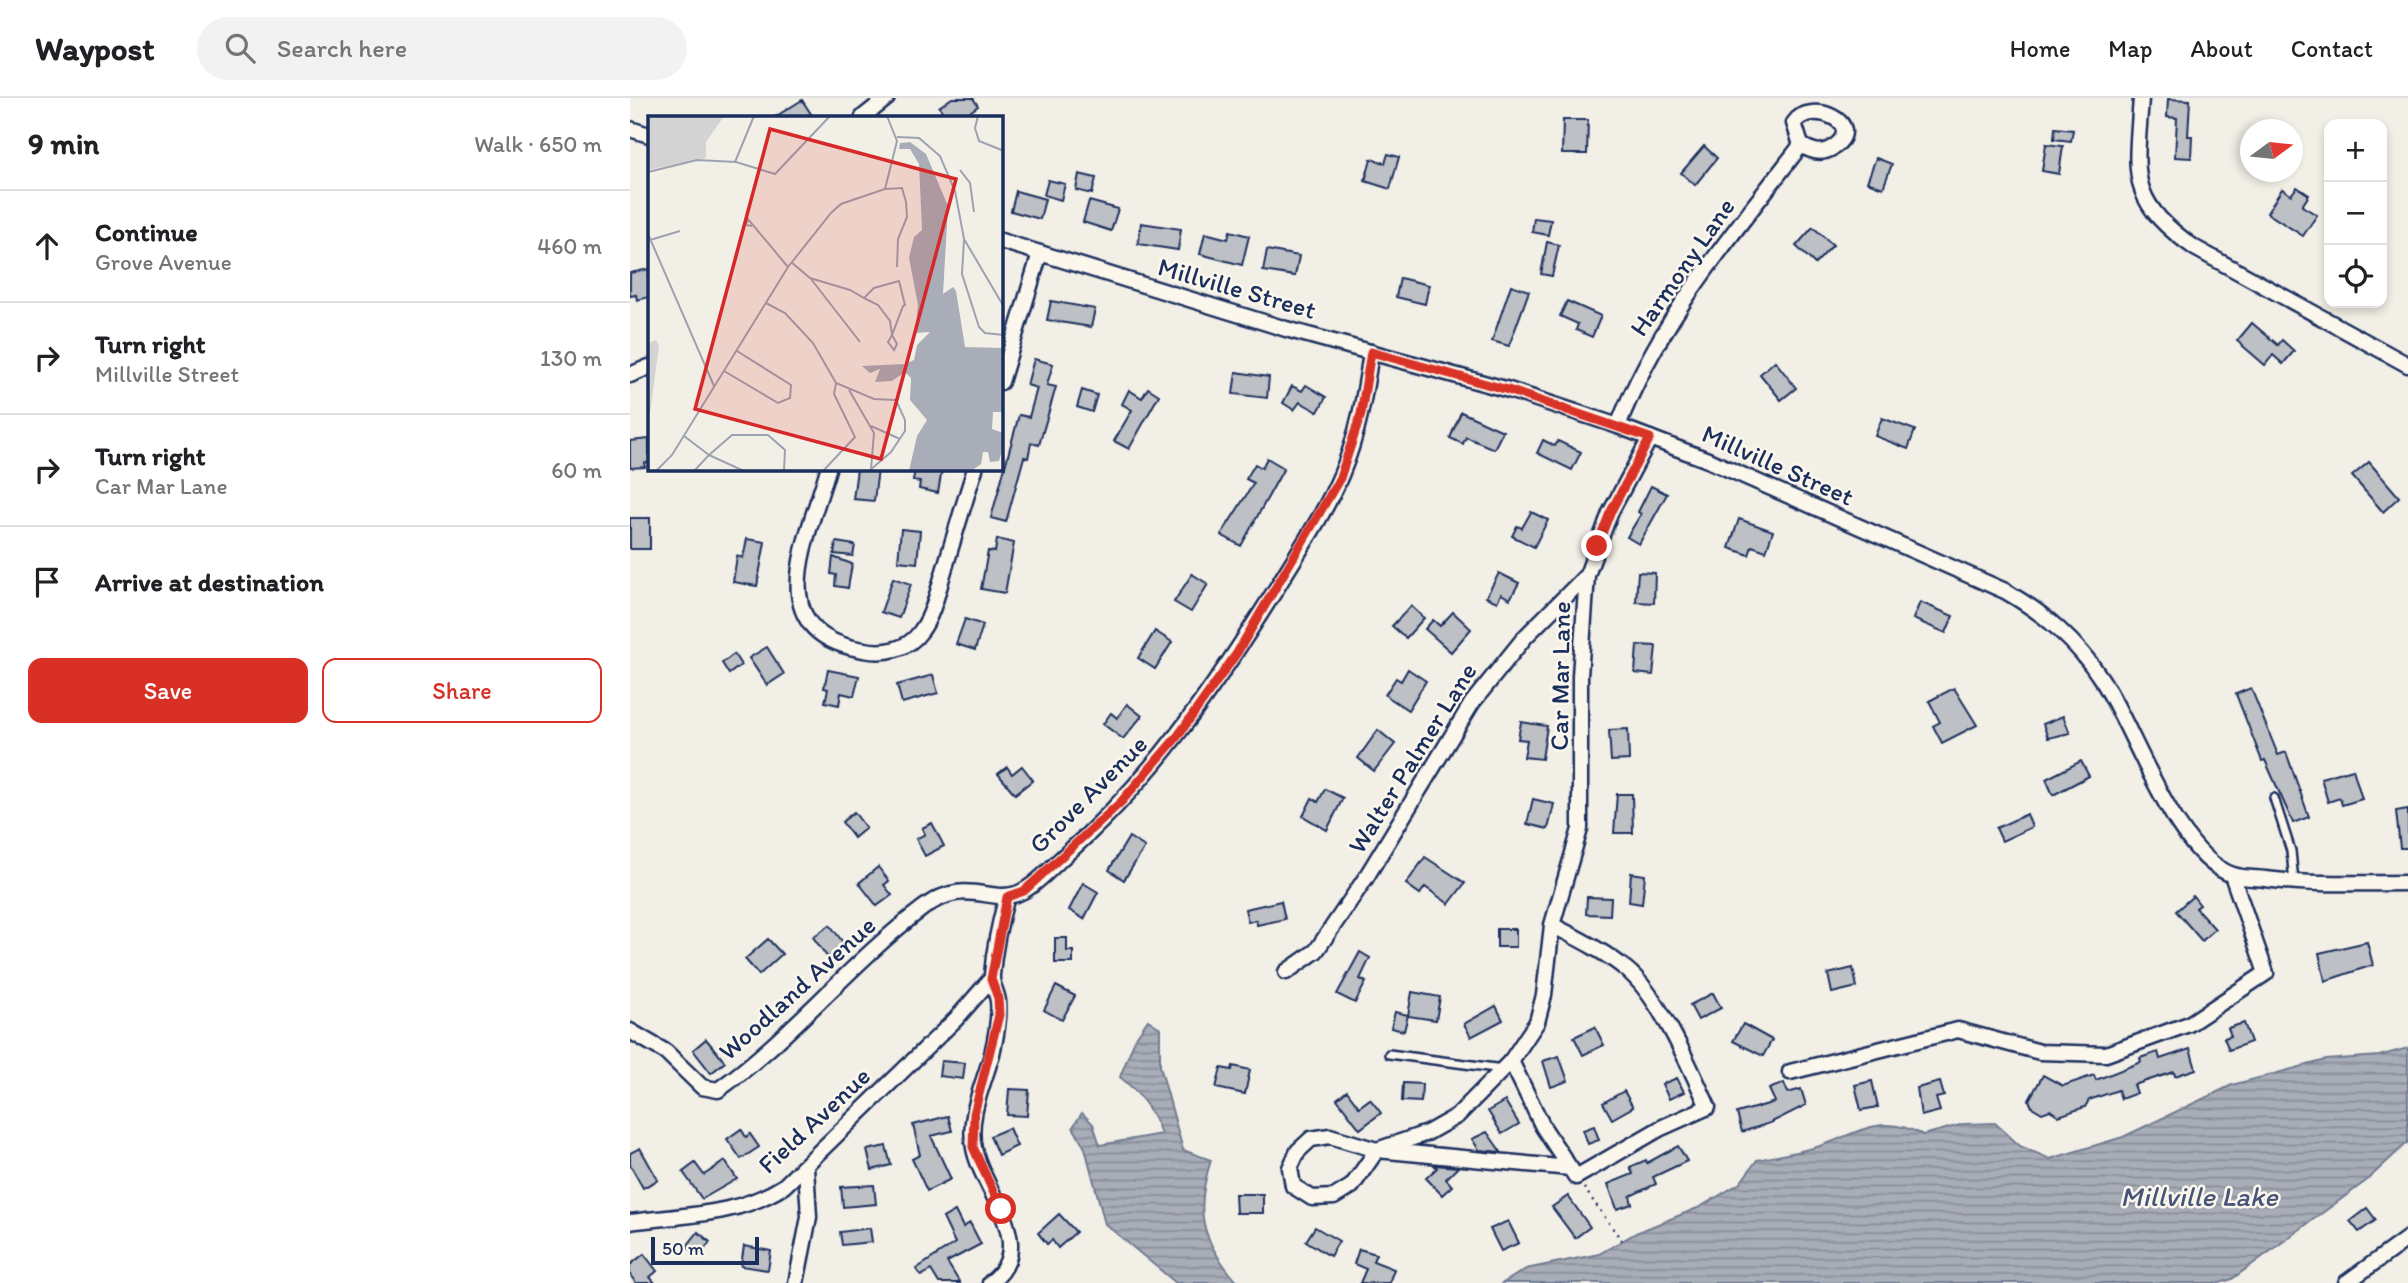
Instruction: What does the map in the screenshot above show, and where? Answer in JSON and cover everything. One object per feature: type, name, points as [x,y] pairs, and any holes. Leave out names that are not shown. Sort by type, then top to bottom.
[{"type":"street","points":[[864,116],[887,98]]},
{"type":"street","points":[[2141,98],[2136,172],[2146,200],[2168,229],[2195,248],[2408,365]]},
{"type":"street","points":[[630,130],[648,135]]},
{"type":"street","name":"Harmony Lane","points":[[1618,426],[1632,388],[1674,312],[1801,145]]},
{"type":"street","name":"Millville Street","points":[[1003,242],[1199,303],[1508,390],[1618,426],[1982,581],[2034,608],[2072,640],[2102,680],[2182,830],[2204,856],[2232,875],[2294,883],[2408,883]]},
{"type":"street","points":[[1003,375],[1040,253]]},
{"type":"street","name":"Grove Avenue","points":[[1007,897],[1024,891],[1121,802],[1177,737],[1215,685],[1308,537],[1340,478],[1361,414],[1371,352]]},
{"type":"street","points":[[630,375],[648,367]]},
{"type":"street","name":"Car Mar Lane","points":[[1377,1150],[1427,1133],[1457,1116],[1507,1065],[1537,1022],[1544,995],[1552,925],[1580,829],[1580,676],[1587,575],[1610,513],[1650,438]]},
{"type":"street","points":[[827,471],[804,552],[797,584],[797,601],[804,617],[829,639],[878,652],[895,650],[910,643],[922,631],[935,599],[974,471]]},
{"type":"street","name":"Walter Palmer Lane","points":[[1286,972],[1316,951],[1365,879],[1472,704],[1525,637],[1587,575]]},
{"type":"street","points":[[1790,1072],[1958,1030],[2040,1052],[2106,1054],[2189,1024],[2266,973],[2232,875]]},
{"type":"street","name":"Woodland Avenue","points":[[630,1031],[666,1052],[702,1087],[718,1090],[772,1046],[896,931],[935,900],[951,892],[978,891],[1007,897]]},
{"type":"street","points":[[990,1283],[1001,1275],[1009,1259],[1010,1242],[1001,1209],[973,1147],[974,1114],[999,1015],[998,998],[991,979],[1007,897]]},
{"type":"street","points":[[1377,1150],[1352,1186],[1334,1197],[1312,1198],[1293,1186],[1290,1168],[1298,1151],[1311,1139],[1330,1136],[1377,1150],[1573,1172],[1708,1107],[1649,995],[1628,970],[1552,925]]},
{"type":"street","name":"Field Avenue","points":[[630,1223],[724,1211],[753,1204],[784,1186],[956,1019],[991,979]]},
{"type":"street","points":[[1507,1065],[1573,1172]]},
{"type":"street","points":[[796,1283],[809,1217],[806,1167]]},
{"type":"street","points":[[2346,1283],[2408,1238]]},
{"type":"lane","points":[[2274,798],[2291,851],[2294,883]]},
{"type":"lane","points":[[1388,1054],[1507,1065]]},
{"type":"path","points":[[1573,1172],[1622,1241]]},
{"type":"water","points":[[1148,1020],[1160,1028],[1160,1066],[1183,1150],[1211,1160],[1203,1195],[1204,1225],[1216,1253],[1238,1283],[1176,1283],[1105,1224],[1085,1148],[1073,1127],[1082,1113],[1093,1124],[1100,1145],[1161,1134],[1145,1102],[1120,1077],[1135,1039]]},
{"type":"water","name":"Millville Lake","points":[[2408,1048],[2408,1142],[2366,1181],[2232,1279],[2220,1283],[1503,1283],[1526,1269],[1599,1254],[1636,1233],[1700,1207],[1740,1183],[1757,1160],[1818,1147],[1874,1126],[1897,1126],[1923,1135],[1964,1124],[1995,1123],[2020,1146],[2050,1159],[2123,1137],[2232,1085],[2326,1060],[2379,1056]]},
{"type":"building","points":[[952,98],[973,98],[978,106],[964,116],[946,116],[939,107]]},
{"type":"building","points":[[2168,99],[2190,100],[2188,136],[2192,136],[2191,158],[2175,157],[2177,118],[2167,117]]},
{"type":"building","points":[[802,100],[812,116],[777,116]]},
{"type":"building","points":[[1563,120],[1588,120],[1587,154],[1562,154]]},
{"type":"building","points":[[2055,128],[2073,130],[2071,141],[2054,139]]},
{"type":"building","points":[[2046,144],[2063,146],[2059,174],[2042,171]]},
{"type":"building","points":[[1704,146],[1717,158],[1695,185],[1681,173]]},
{"type":"building","points":[[1388,154],[1399,157],[1390,189],[1365,181],[1371,159],[1385,163]]},
{"type":"building","points":[[1876,158],[1892,164],[1883,188],[1867,182]]},
{"type":"building","points":[[1079,174],[1096,178],[1092,194],[1076,190]]},
{"type":"building","points":[[1048,180],[1065,184],[1061,200],[1044,195]]},
{"type":"building","points":[[2297,187],[2309,195],[2302,206],[2317,215],[2303,236],[2267,213],[2282,189],[2291,195]]},
{"type":"building","points":[[1016,191],[1045,199],[1040,219],[1011,211]]},
{"type":"building","points":[[1089,201],[1118,209],[1111,231],[1083,222]]},
{"type":"building","points":[[1534,218],[1551,220],[1548,235],[1532,232]]},
{"type":"building","points":[[1141,223],[1181,229],[1178,250],[1138,244]]},
{"type":"building","points":[[1813,227],[1833,245],[1815,264],[1796,246]]},
{"type":"building","points":[[1230,231],[1249,236],[1242,265],[1200,254],[1205,233],[1228,239]]},
{"type":"building","points":[[1547,242],[1559,245],[1552,276],[1541,274]]},
{"type":"building","points":[[1267,250],[1299,256],[1295,276],[1263,271]]},
{"type":"building","points":[[648,269],[648,297],[637,300],[636,295],[630,296],[630,273]]},
{"type":"building","points":[[1400,278],[1429,285],[1425,304],[1396,297]]},
{"type":"building","points":[[1511,285],[1529,291],[1509,346],[1492,341]]},
{"type":"building","points":[[1051,301],[1095,309],[1091,327],[1047,320]]},
{"type":"building","points":[[1567,301],[1601,316],[1592,337],[1576,330],[1578,324],[1560,316]]},
{"type":"building","points":[[2252,323],[2278,345],[2282,340],[2294,351],[2283,364],[2273,355],[2265,365],[2237,341]]},
{"type":"building","points":[[1034,359],[1053,364],[1047,385],[1056,387],[1039,445],[1031,443],[1028,458],[1024,457],[1006,522],[991,518],[1019,415],[1029,417],[1037,388],[1027,385]]},
{"type":"building","points":[[1775,361],[1796,388],[1781,400],[1760,374]]},
{"type":"building","points":[[1236,372],[1269,377],[1267,398],[1233,394]]},
{"type":"building","points":[[1306,385],[1326,397],[1318,412],[1300,402],[1294,410],[1283,403],[1292,386],[1302,391]]},
{"type":"building","points":[[1148,388],[1159,395],[1129,449],[1114,441],[1132,410],[1122,404],[1129,390],[1142,398]]},
{"type":"building","points":[[1082,390],[1097,395],[1092,412],[1077,407]]},
{"type":"building","points":[[1461,412],[1503,431],[1494,449],[1466,437],[1463,444],[1450,438]]},
{"type":"building","points":[[1882,418],[1915,430],[1908,449],[1875,436]]},
{"type":"building","points":[[648,439],[648,462],[645,463],[645,467],[630,468],[630,441]]},
{"type":"building","points":[[1543,440],[1555,446],[1558,441],[1581,452],[1572,470],[1537,453]]},
{"type":"building","points":[[1267,458],[1284,468],[1241,546],[1221,535],[1254,483],[1246,479],[1255,464],[1262,468]]},
{"type":"building","points":[[2369,462],[2399,497],[2383,512],[2352,476]]},
{"type":"building","points":[[857,471],[878,471],[874,501],[853,499]]},
{"type":"building","points":[[915,471],[942,471],[938,493],[919,489],[920,482],[913,481]]},
{"type":"building","points":[[1651,486],[1667,494],[1639,544],[1627,537],[1641,514],[1638,512]]},
{"type":"building","points":[[1531,512],[1548,520],[1534,547],[1512,536],[1517,526],[1522,528]]},
{"type":"building","points":[[630,518],[650,518],[650,549],[630,549]]},
{"type":"building","points":[[1739,519],[1773,531],[1766,551],[1752,546],[1749,555],[1729,548]]},
{"type":"building","points":[[901,529],[920,531],[917,563],[898,561]]},
{"type":"building","points":[[747,539],[765,542],[757,586],[733,582],[737,556],[743,558]]},
{"type":"building","points":[[997,539],[1014,543],[1005,593],[981,589],[988,551],[995,552]]},
{"type":"building","points":[[836,542],[855,545],[853,556],[834,554]]},
{"type":"building","points":[[833,557],[852,564],[848,588],[835,586],[836,575],[831,574]]},
{"type":"building","points":[[1638,572],[1655,573],[1654,603],[1636,602]]},
{"type":"building","points":[[1499,573],[1519,583],[1510,599],[1501,594],[1497,602],[1486,597]]},
{"type":"building","points":[[1192,574],[1208,584],[1191,612],[1174,602]]},
{"type":"building","points":[[893,578],[911,584],[899,618],[881,612]]},
{"type":"building","points":[[1920,602],[1953,616],[1946,633],[1913,619]]},
{"type":"building","points":[[1411,606],[1424,618],[1406,638],[1392,626]]},
{"type":"building","points":[[1453,612],[1471,629],[1451,652],[1425,629],[1433,620],[1440,626]]},
{"type":"building","points":[[965,619],[983,625],[975,650],[956,644]]},
{"type":"building","points":[[1155,631],[1172,642],[1155,669],[1138,658]]},
{"type":"building","points":[[1637,645],[1656,646],[1653,675],[1635,673]]},
{"type":"building","points":[[767,647],[784,674],[767,685],[749,658]]},
{"type":"building","points":[[734,654],[741,665],[729,674],[722,663]]},
{"type":"building","points":[[1408,669],[1426,681],[1408,710],[1385,695],[1396,678],[1401,681]]},
{"type":"building","points":[[828,670],[859,676],[854,696],[841,693],[839,705],[825,702],[828,689],[824,688]]},
{"type":"building","points":[[933,675],[938,693],[902,703],[897,685]]},
{"type":"building","points":[[1954,688],[1977,725],[1942,743],[1933,726],[1940,722],[1929,701]]},
{"type":"building","points":[[2251,688],[2278,755],[2286,752],[2309,817],[2293,823],[2265,760],[2262,761],[2236,694]]},
{"type":"building","points":[[1127,704],[1142,716],[1123,739],[1103,724],[1111,713],[1117,718]]},
{"type":"building","points":[[2063,716],[2070,733],[2048,738],[2043,724]]},
{"type":"building","points":[[1521,722],[1547,726],[1542,759],[1524,757],[1527,740],[1518,739]]},
{"type":"building","points":[[1628,729],[1629,760],[1611,761],[1609,730]]},
{"type":"building","points":[[1378,730],[1395,744],[1374,771],[1358,758]]},
{"type":"building","points":[[2081,761],[2089,776],[2053,795],[2046,779]]},
{"type":"building","points":[[1022,766],[1033,780],[1015,794],[998,774],[1007,767],[1012,774]]},
{"type":"building","points":[[2353,769],[2362,799],[2342,805],[2340,798],[2328,802],[2321,778]]},
{"type":"building","points":[[1325,789],[1343,798],[1327,830],[1303,816],[1312,798],[1318,802]]},
{"type":"building","points":[[1617,794],[1632,794],[1633,833],[1614,833]]},
{"type":"building","points":[[1533,799],[1554,804],[1548,829],[1527,824]]},
{"type":"building","points":[[2408,809],[2408,848],[2400,848],[2396,811]]},
{"type":"building","points":[[854,812],[866,828],[854,838],[842,822]]},
{"type":"building","points":[[2027,814],[2032,827],[2002,841],[1996,828]]},
{"type":"building","points":[[932,823],[944,846],[925,856],[916,839],[925,834],[922,828]]},
{"type":"building","points":[[1129,837],[1145,847],[1124,880],[1109,870]]},
{"type":"building","points":[[1425,857],[1465,883],[1449,904],[1425,887],[1420,894],[1406,884]]},
{"type":"building","points":[[878,867],[889,881],[884,885],[892,895],[877,906],[859,883]]},
{"type":"building","points":[[1631,873],[1645,875],[1642,904],[1629,902]]},
{"type":"building","points":[[1083,883],[1098,892],[1084,919],[1069,910]]},
{"type":"building","points":[[2193,896],[2200,905],[2196,908],[2215,929],[2202,941],[2176,911]]},
{"type":"building","points":[[1587,897],[1611,898],[1610,915],[1586,914]]},
{"type":"building","points":[[1281,901],[1285,919],[1257,925],[1256,920],[1248,922],[1245,909]]},
{"type":"building","points":[[830,925],[845,945],[828,958],[813,937]]},
{"type":"building","points":[[1497,929],[1516,929],[1516,947],[1497,947]]},
{"type":"building","points":[[1055,938],[1067,938],[1067,951],[1073,951],[1073,963],[1055,963]]},
{"type":"building","points":[[768,939],[782,954],[759,975],[745,959]]},
{"type":"building","points":[[2367,942],[2373,965],[2325,981],[2319,953]]},
{"type":"building","points":[[1360,952],[1370,958],[1360,979],[1366,982],[1355,1003],[1337,994]]},
{"type":"building","points":[[1853,968],[1857,987],[1832,993],[1828,974]]},
{"type":"building","points":[[1056,986],[1075,996],[1062,1020],[1044,1010]]},
{"type":"building","points":[[1412,992],[1440,997],[1436,1020],[1408,1016]]},
{"type":"building","points":[[1713,993],[1721,1008],[1698,1020],[1690,1005]]},
{"type":"building","points":[[1496,1006],[1503,1020],[1471,1037],[1464,1024]]},
{"type":"building","points":[[1395,1012],[1408,1015],[1404,1031],[1391,1028]]},
{"type":"building","points":[[2244,1023],[2251,1042],[2229,1050],[2224,1038],[2231,1036],[2228,1028]]},
{"type":"building","points":[[1743,1024],[1772,1040],[1763,1056],[1733,1041]]},
{"type":"building","points":[[1595,1027],[1604,1045],[1583,1055],[1574,1037]]},
{"type":"building","points":[[706,1039],[725,1062],[711,1073],[693,1050]]},
{"type":"building","points":[[2190,1049],[2196,1069],[2175,1076],[2174,1072],[2134,1085],[2137,1093],[2121,1099],[2118,1090],[2089,1100],[2085,1107],[2059,1116],[2050,1110],[2042,1113],[2032,1107],[2029,1100],[2043,1075],[2063,1086],[2094,1075],[2096,1080],[2141,1062],[2140,1058],[2158,1052],[2160,1059]]},
{"type":"building","points":[[1559,1056],[1568,1081],[1551,1087],[1543,1061]]},
{"type":"building","points":[[941,1061],[965,1063],[963,1079],[939,1076]]},
{"type":"building","points":[[1233,1066],[1250,1070],[1245,1094],[1216,1088],[1221,1068],[1232,1070]]},
{"type":"building","points":[[1677,1078],[1684,1092],[1669,1099],[1662,1084]]},
{"type":"building","points":[[1872,1081],[1878,1107],[1861,1110],[1855,1085]]},
{"type":"building","points":[[1940,1082],[1944,1096],[1936,1098],[1940,1111],[1921,1116],[1917,1088]]},
{"type":"building","points":[[1403,1083],[1422,1084],[1421,1102],[1402,1101]]},
{"type":"building","points":[[1784,1083],[1788,1093],[1801,1089],[1806,1105],[1770,1123],[1742,1132],[1737,1113],[1775,1102],[1769,1089]]},
{"type":"building","points":[[1009,1089],[1029,1090],[1027,1116],[1007,1115]]},
{"type":"building","points":[[1347,1091],[1359,1107],[1370,1099],[1381,1113],[1360,1129],[1337,1099]]},
{"type":"building","points":[[1624,1091],[1633,1107],[1612,1119],[1603,1103]]},
{"type":"building","points":[[1505,1101],[1519,1124],[1502,1134],[1488,1111]]},
{"type":"building","points":[[948,1116],[952,1131],[931,1136],[951,1179],[927,1191],[912,1159],[920,1155],[913,1125]]},
{"type":"building","points":[[1594,1126],[1599,1140],[1588,1144],[1583,1130]]},
{"type":"building","points":[[1009,1128],[1017,1146],[998,1155],[990,1136]]},
{"type":"building","points":[[741,1129],[746,1137],[750,1134],[759,1147],[741,1159],[727,1139]]},
{"type":"building","points":[[1487,1132],[1501,1152],[1479,1150],[1472,1139]]},
{"type":"building","points":[[886,1146],[891,1165],[872,1170],[867,1150]]},
{"type":"building","points":[[1678,1146],[1687,1161],[1653,1177],[1656,1184],[1630,1196],[1632,1204],[1617,1209],[1608,1184],[1633,1174],[1630,1167],[1646,1160],[1647,1163]]},
{"type":"building","points":[[640,1148],[658,1180],[643,1188],[630,1165],[630,1153]]},
{"type":"building","points":[[725,1161],[737,1179],[702,1199],[683,1172],[695,1163],[704,1175]]},
{"type":"building","points":[[1434,1165],[1458,1167],[1446,1179],[1452,1186],[1442,1195],[1426,1178],[1437,1168]]},
{"type":"building","points":[[874,1185],[876,1204],[843,1207],[841,1187]]},
{"type":"building","points":[[1235,1194],[1263,1194],[1263,1213],[1236,1213]]},
{"type":"building","points":[[1568,1196],[1590,1227],[1575,1238],[1552,1207]]},
{"type":"building","points":[[2367,1208],[2376,1220],[2359,1232],[2350,1221]]},
{"type":"building","points":[[955,1211],[963,1227],[970,1223],[981,1244],[947,1262],[960,1283],[939,1283],[931,1270],[921,1276],[916,1269],[955,1243],[943,1218]]},
{"type":"building","points":[[1059,1214],[1076,1232],[1058,1248],[1052,1240],[1047,1244],[1038,1233]]},
{"type":"building","points":[[1508,1221],[1519,1243],[1501,1251],[1490,1229]]},
{"type":"building","points":[[1315,1227],[1339,1241],[1330,1256],[1306,1241]]},
{"type":"building","points":[[870,1228],[872,1242],[842,1245],[840,1232]]},
{"type":"building","points":[[698,1232],[710,1242],[699,1256],[687,1246]]},
{"type":"building","points":[[744,1246],[771,1251],[768,1270],[741,1266]]},
{"type":"building","points":[[1359,1249],[1376,1254],[1373,1261],[1394,1269],[1389,1283],[1360,1283],[1366,1269],[1354,1264]]},
{"type":"building","points":[[644,1254],[657,1271],[650,1277],[655,1283],[636,1283],[630,1275],[630,1265]]},
{"type":"route","points":[[1001,1209],[973,1147],[974,1114],[992,1052],[999,1015],[998,998],[991,979],[1007,897],[1024,891],[1084,839],[1121,802],[1177,737],[1237,653],[1308,537],[1340,478],[1361,414],[1371,352],[1508,390],[1650,438],[1610,513],[1597,546]]}]
